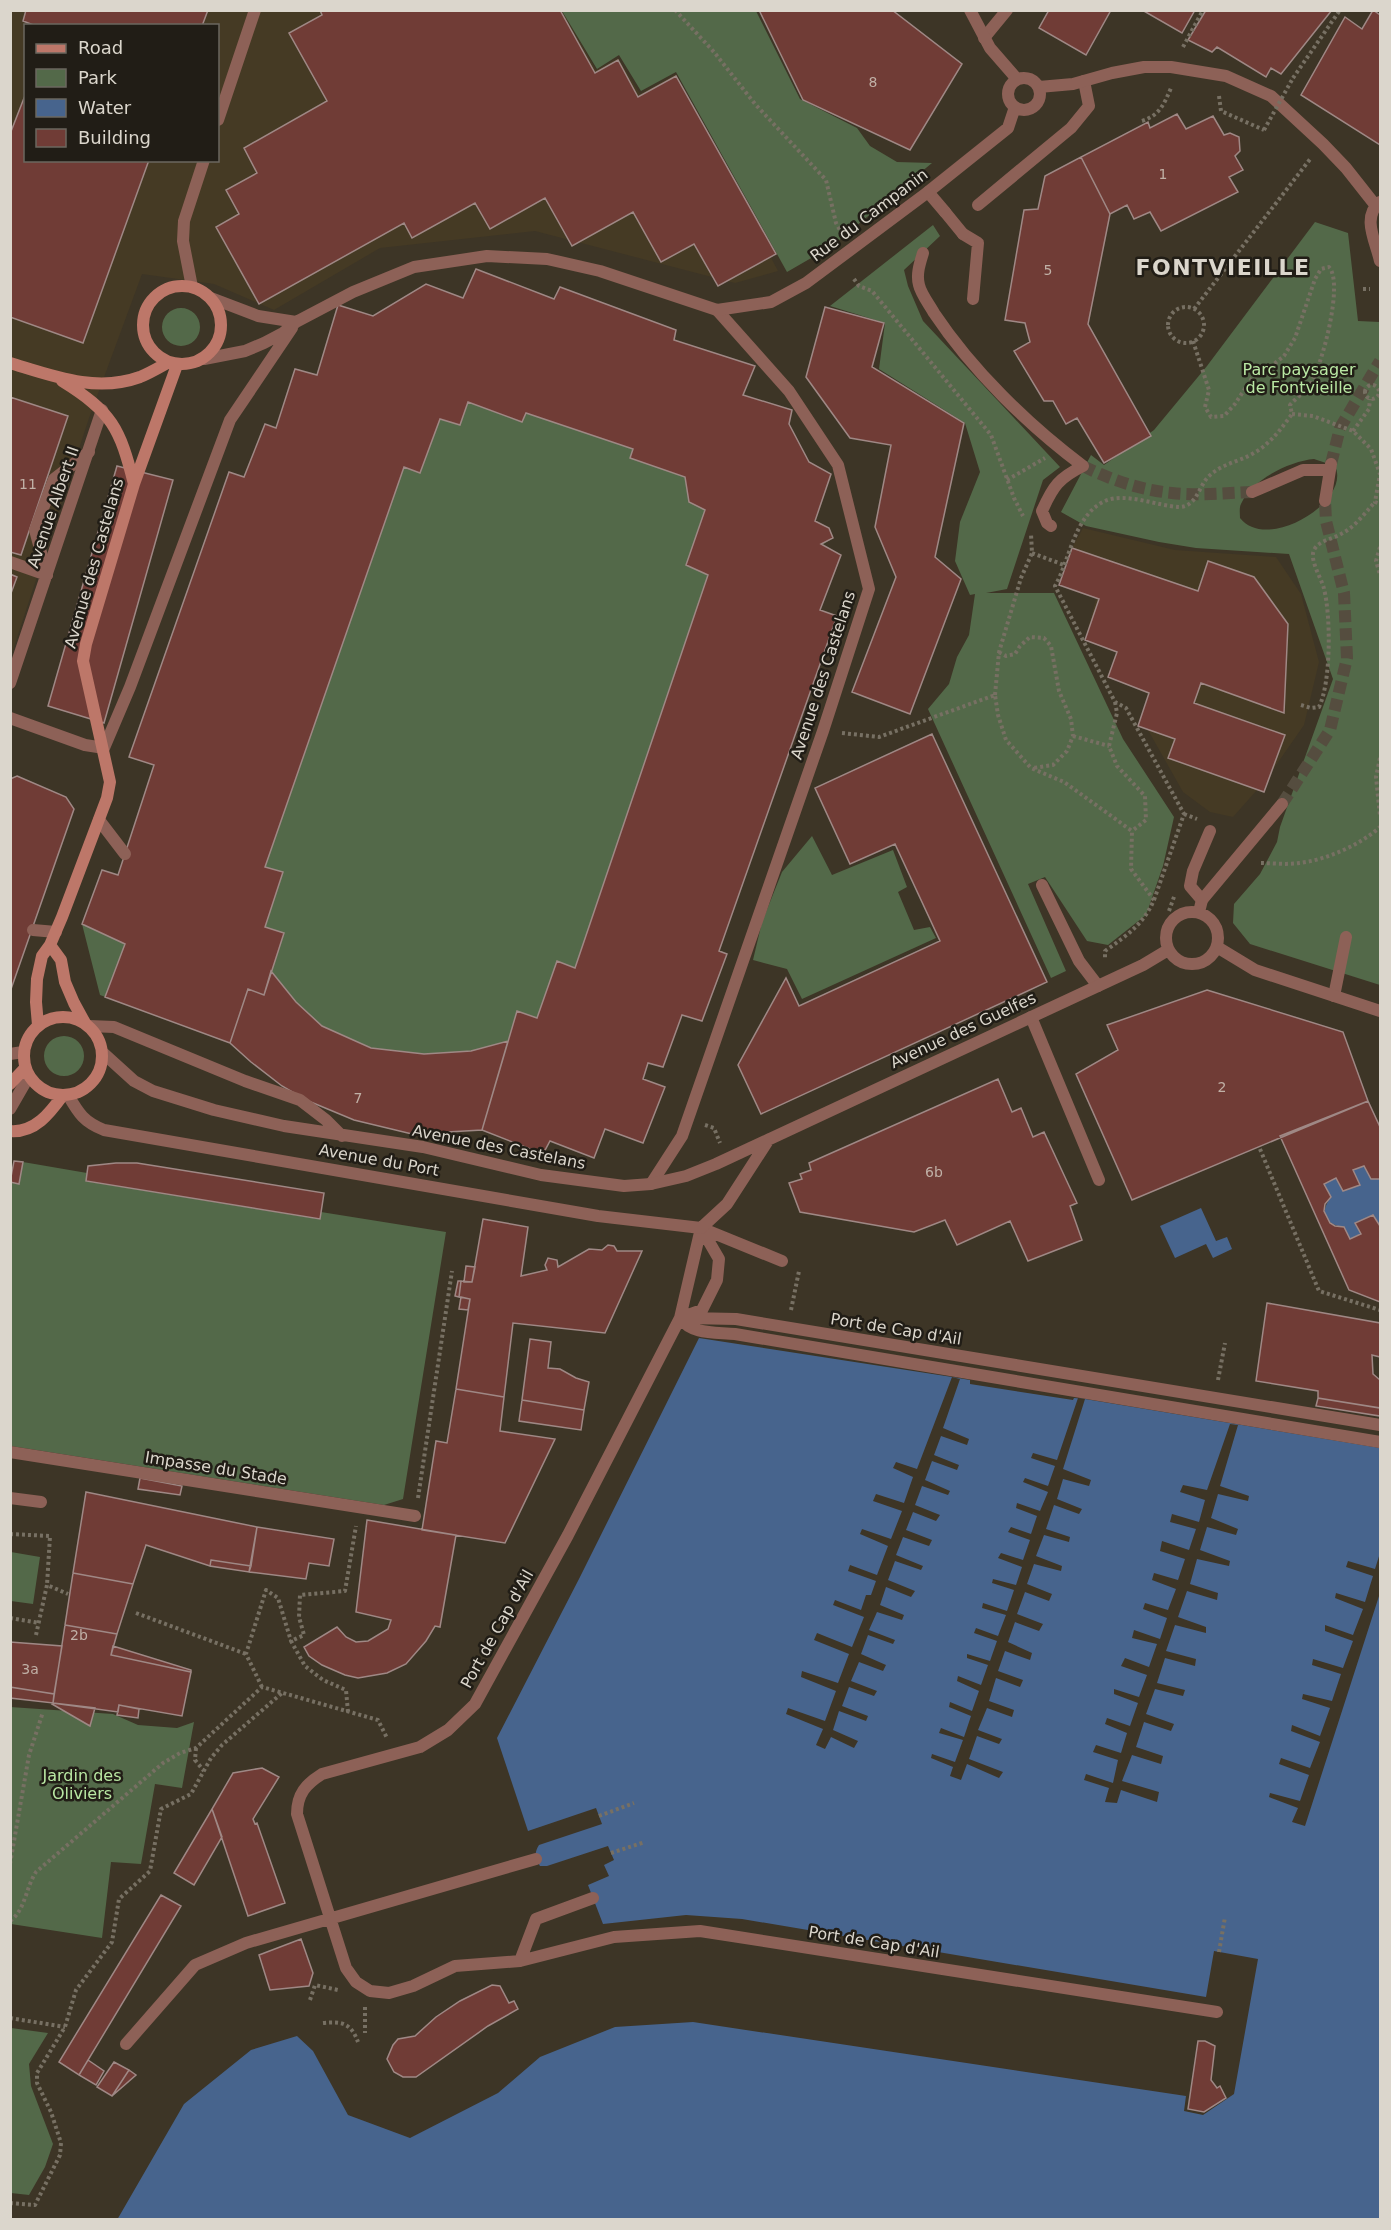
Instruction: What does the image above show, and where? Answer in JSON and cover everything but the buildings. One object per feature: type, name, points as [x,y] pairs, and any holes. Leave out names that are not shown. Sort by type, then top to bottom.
[{"type":"street","points":[[221,98],[255,10]]},
{"type":"street","points":[[970,10],[997,58],[1017,79]]},
{"type":"street","points":[[984,38],[1007,10]]},
{"type":"street","points":[[1039,87],[1073,84],[1112,73],[1144,68],[1171,67],[1226,76],[1270,96],[1323,144],[1378,204],[1370,219],[1377,236],[1380,261]]},
{"type":"street","points":[[1027,78],[1039,87],[1040,98],[1033,107],[1026,110],[1015,107],[1010,102],[1008,92],[1012,83],[1017,79],[1027,78]]},
{"type":"street","points":[[978,205],[1071,128],[1089,106],[1084,81]]},
{"type":"street","name":"Rue du Campanin","points":[[717,310],[771,302],[806,283],[928,192],[1008,128],[1015,107]]},
{"type":"street","points":[[192,287],[183,241],[184,221],[203,162]]},
{"type":"street","points":[[928,192],[963,234],[978,243],[973,299]]},
{"type":"street","points":[[923,253],[918,269],[918,284],[942,324],[962,350],[1028,420],[1083,466],[1060,478],[1051,491],[1042,511],[1050,526]]},
{"type":"street","name":"Avenue des Castelans","points":[[204,359],[245,351],[283,333],[296,322],[353,292],[414,267],[487,256],[547,259],[600,271],[717,310],[789,391],[838,465],[869,589],[823,731],[682,1136],[651,1184]]},
{"type":"street","points":[[10,718],[85,745],[104,748],[130,687],[230,420],[296,322],[258,316],[211,298],[192,287],[173,286],[157,295],[146,310],[142,327],[147,345],[160,358],[173,363],[191,364],[204,359],[216,346],[222,330],[220,313],[211,298]]},
{"type":"street","points":[[10,363],[56,377],[92,384],[116,383],[141,377],[173,363]]},
{"type":"street","name":"Avenue des Castelans","points":[[38,1026],[36,1002],[38,970],[42,956],[56,932],[107,798],[110,782],[83,661],[134,484],[173,363]]},
{"type":"street","points":[[56,377],[87,397],[102,410],[122,441],[134,484]]},
{"type":"street","name":"Avenue Albert II","points":[[10,683],[14,664],[47,575],[102,410]]},
{"type":"street","points":[[47,575],[35,530],[54,479],[89,452]]},
{"type":"street","points":[[1252,492],[1303,470],[1330,467],[1325,501]]},
{"type":"street","points":[[10,562],[47,575]]},
{"type":"street","points":[[1210,831],[1193,871],[1190,886],[1200,906],[1214,924],[1218,939],[1217,947],[1206,961],[1197,964],[1180,962],[1168,950],[1166,934],[1173,920],[1200,906],[1282,804]]},
{"type":"street","points":[[99,820],[125,854]]},
{"type":"street","points":[[1042,885],[1079,960],[1098,986]]},
{"type":"street","points":[[33,930],[56,932]]},
{"type":"street","points":[[1334,996],[1346,937]]},
{"type":"street","points":[[50,945],[61,960],[65,982],[74,1003],[87,1024],[98,1037],[102,1064],[90,1085],[80,1092],[65,1095],[43,1090],[27,1072],[17,1053],[38,1026],[49,1019],[74,1018],[87,1024],[114,1027],[300,1101],[327,1120],[342,1136]]},
{"type":"street","points":[[1217,947],[1255,970],[1380,1011]]},
{"type":"street","name":"Avenue des Guelfes","points":[[770,1137],[1143,966],[1168,950]]},
{"type":"street","points":[[1031,1017],[1099,1180]]},
{"type":"street","name":"Avenue des Castelans","points":[[102,1052],[134,1081],[153,1090],[243,1118],[342,1136],[423,1147],[541,1175],[624,1186],[651,1184],[686,1176],[770,1137]]},
{"type":"street","points":[[10,1084],[27,1072]]},
{"type":"street","points":[[10,1109],[27,1072]]},
{"type":"street","points":[[10,1131],[19,1132],[41,1121],[65,1095]]},
{"type":"street","name":"Avenue du Port","points":[[65,1095],[89,1124],[104,1130],[598,1216],[701,1228],[782,1261]]},
{"type":"street","points":[[770,1137],[727,1204],[701,1228],[680,1318],[685,1326],[695,1330],[735,1334],[1380,1443]]},
{"type":"street","points":[[680,1318],[702,1310],[717,1280],[719,1259],[701,1228]]},
{"type":"street","name":"Port de Cap d'Ail","points":[[1217,2012],[700,1931],[614,1937],[520,1961],[455,1966],[413,1986],[389,1993],[370,1991],[356,1982],[346,1968],[297,1814],[297,1803],[301,1792],[322,1774],[420,1747],[448,1730],[475,1704],[568,1535],[680,1318],[736,1319],[1380,1425]]},
{"type":"street","name":"Impasse du Stade","points":[[10,1452],[415,1516]]},
{"type":"street","points":[[10,1498],[41,1502]]},
{"type":"street","points":[[126,2044],[195,1965],[246,1942],[536,1860]]},
{"type":"street","points":[[520,1961],[536,1919],[593,1898]]},
{"type":"path","points":[[675,10],[714,52],[755,104],[826,180],[836,223],[841,232]]},
{"type":"path","points":[[1183,47],[1203,10]]},
{"type":"path","points":[[1219,96],[1221,111],[1264,130],[1293,78],[1340,10]]},
{"type":"path","points":[[1142,121],[1154,117],[1162,108],[1172,88]]},
{"type":"path","points":[[1194,309],[1323,144]]},
{"type":"path","points":[[1193,341],[1209,390],[1205,407],[1211,417],[1224,416],[1252,378],[1284,356],[1295,338],[1315,279],[1321,269],[1329,267],[1334,271],[1335,284],[1329,333],[1320,362],[1309,386],[1290,405],[1292,414]]},
{"type":"path","points":[[854,279],[859,286],[872,291],[991,435],[1007,480],[1027,524]]},
{"type":"path","points":[[1364,289],[1370,289]]},
{"type":"path","points":[[1188,307],[1194,309],[1202,317],[1203,328],[1198,338],[1193,341],[1187,343],[1171,336],[1168,325],[1176,310],[1188,307]]},
{"type":"path","points":[[1353,431],[1369,409],[1370,399]]},
{"type":"path","points":[[1292,414],[1313,416],[1353,431],[1371,449],[1380,474],[1375,502],[1355,524],[1342,534],[1324,541],[1315,549],[1313,557],[1324,587],[1329,611],[1327,684],[1319,708],[1301,705]]},
{"type":"path","points":[[1132,831],[1146,820],[1145,796],[1117,766],[1109,746],[1117,712],[1115,702],[1054,586],[1063,572],[1080,525],[1105,501],[1117,499],[1142,501],[1180,507],[1194,501],[1206,478],[1219,467],[1252,455],[1269,444],[1292,414]]},
{"type":"path","points":[[1007,480],[1046,458]]},
{"type":"path","points":[[1375,502],[1380,504]]},
{"type":"path","points":[[1031,532],[1032,553],[1021,578],[999,652],[995,695],[998,715],[1006,740],[1031,768],[1064,783],[1132,831]]},
{"type":"path","points":[[1380,547],[1376,561],[1380,575]]},
{"type":"path","points":[[1032,553],[1064,565]]},
{"type":"path","points":[[999,652],[1006,656],[1015,654],[1030,637],[1044,638],[1051,646],[1059,691],[1071,718],[1073,736],[1067,751],[1053,765],[1031,768]]},
{"type":"path","points":[[823,731],[879,737],[995,695]]},
{"type":"path","points":[[1105,959],[1105,951],[1147,916],[1184,814],[1126,708],[1115,702]]},
{"type":"path","points":[[1073,736],[1109,746]]},
{"type":"path","points":[[1380,758],[1376,777],[1380,816]]},
{"type":"path","points":[[1261,863],[1299,863],[1314,859],[1370,837],[1380,827]]},
{"type":"path","points":[[1132,831],[1131,869],[1154,900]]},
{"type":"path","points":[[688,1118],[714,1128],[723,1149]]},
{"type":"path","points":[[1260,1149],[1319,1291],[1380,1310]]},
{"type":"path","points":[[789,1320],[801,1264]]},
{"type":"path","points":[[415,1516],[452,1271]]},
{"type":"path","points":[[1216,1390],[1225,1343]]},
{"type":"path","points":[[291,1641],[304,1635],[299,1617],[300,1595],[345,1592],[359,1507]]},
{"type":"path","points":[[10,1534],[50,1536],[47,1585],[36,1635]]},
{"type":"path","points":[[47,1585],[68,1594]]},
{"type":"path","points":[[348,1712],[346,1690],[322,1680],[305,1666],[291,1641],[278,1598],[266,1590],[246,1654],[262,1687],[348,1712],[378,1720],[390,1743]]},
{"type":"path","points":[[135,1613],[246,1654]]},
{"type":"path","points":[[10,1618],[39,1623]]},
{"type":"path","points":[[10,1921],[19,1912],[27,1888],[36,1872],[164,1762],[180,1753],[196,1748],[262,1687]]},
{"type":"path","points":[[10,2203],[34,2205],[60,2155],[61,2143],[57,2128],[37,2083],[37,2073],[65,2027],[76,1990],[112,1942],[119,1899],[150,1871],[161,1809],[191,1794],[222,1745],[282,1693]]},
{"type":"path","points":[[10,1864],[29,1755],[43,1712]]},
{"type":"path","points":[[196,1748],[195,1760],[204,1771]]},
{"type":"path","points":[[599,1816],[634,1803]]},
{"type":"path","points":[[611,1853],[645,1842]]},
{"type":"path","points":[[1219,1952],[1225,1917]]},
{"type":"path","points":[[310,2001],[315,1985],[327,1986],[345,1995]]},
{"type":"path","points":[[364,2008],[365,2033]]},
{"type":"path","points":[[10,2018],[65,2027]]},
{"type":"path","points":[[323,2023],[337,2021],[344,2023],[354,2032],[358,2042]]},
{"type":"shaded area","points":[[11,11],[562,11],[596,70],[618,58],[640,94],[676,74],[778,271],[735,283],[535,231],[380,248],[274,310],[214,284],[142,274],[89,418],[11,656]]},
{"type":"shaded area","points":[[1083,528],[1175,550],[1276,557],[1301,594],[1319,662],[1304,725],[1265,781],[1233,817],[1210,812],[1183,792],[1144,723],[1149,693],[1108,677],[1117,652],[1085,640],[1098,591],[1059,585],[1072,548]]},
{"type":"green space","points":[[562,11],[756,11],[800,99],[857,128],[870,146],[897,162],[932,163],[832,246],[787,272],[676,72],[641,91],[619,55],[597,69]]},
{"type":"green space","name":"Parc paysager de Fontvieille","points":[[1315,222],[1348,233],[1358,321],[1380,322],[1380,985],[1250,944],[1233,923],[1234,904],[1260,874],[1277,842],[1280,827],[1333,679],[1289,554],[1196,548],[1159,542],[1086,526],[1061,512],[1091,455],[1104,465],[1154,430],[1207,366]],"holes":[[[1314,459],[1335,466],[1337,480],[1331,494],[1320,507],[1304,518],[1269,530],[1253,527],[1240,518],[1240,506],[1246,495],[1272,473]]]},
{"type":"green space","points":[[933,225],[940,236],[904,270],[908,286],[923,321],[1060,467],[1043,480],[1007,589],[986,593],[1054,593],[1123,739],[1174,817],[1163,866],[1146,915],[1108,945],[1087,941],[1045,877],[1028,884],[1066,971],[1051,978],[928,709],[949,684],[957,657],[969,635],[975,594],[970,595],[955,561],[960,522],[980,472],[965,423],[879,369],[885,323],[830,306]]},
{"type":"green space","points":[[476,269],[554,299],[560,287],[676,330],[674,340],[755,366],[743,395],[792,410],[789,424],[808,462],[831,474],[815,521],[829,528],[833,538],[822,545],[841,555],[820,610],[837,616],[719,950],[727,954],[702,1021],[682,1015],[663,1067],[648,1063],[643,1079],[665,1087],[643,1143],[605,1129],[594,1158],[550,1141],[543,1154],[482,1130],[412,1134],[354,1120],[306,1100],[282,1086],[230,1043],[100,995],[82,924],[102,870],[118,875],[154,765],[129,757],[229,472],[244,477],[265,424],[276,428],[317,375],[338,305],[373,316],[426,284],[463,298]]},
{"type":"green space","points":[[181,308],[194,314],[200,327],[194,340],[181,346],[168,340],[162,327],[168,314]]},
{"type":"green space","points":[[812,836],[832,875],[893,850],[907,887],[898,892],[914,930],[930,927],[936,938],[802,999],[787,969],[753,960],[762,922],[782,872]]},
{"type":"green space","points":[[64,1036],[72,1037],[78,1042],[83,1048],[83,1064],[78,1070],[72,1075],[64,1076],[56,1075],[50,1070],[45,1064],[44,1056],[45,1048],[50,1042],[56,1037]]},
{"type":"green space","points":[[23,1162],[87,1173],[86,1181],[319,1219],[321,1212],[446,1232],[403,1499],[384,1505],[11,1446],[10,1182],[19,1183]]},
{"type":"green space","points":[[11,1552],[40,1557],[33,1604],[11,1601]]},
{"type":"green space","name":"Jardin des Oliviers","points":[[10,1707],[113,1714],[138,1725],[177,1728],[194,1722],[182,1788],[155,1784],[141,1864],[111,1862],[102,1938],[11,1924]]},
{"type":"green space","points":[[11,2028],[48,2033],[29,2064],[31,2086],[53,2144],[45,2167],[29,2195],[11,2193]]},
{"type":"water","points":[[1364,1166],[1371,1179],[1380,1179],[1380,1226],[1373,1215],[1355,1223],[1361,1234],[1350,1239],[1344,1227],[1332,1224],[1326,1217],[1325,1208],[1331,1197],[1324,1184],[1336,1178],[1343,1191],[1359,1185],[1353,1170]]},
{"type":"water","points":[[1201,1208],[1216,1241],[1227,1237],[1232,1249],[1213,1258],[1206,1244],[1175,1258],[1160,1226]]},
{"type":"water","points":[[699,1338],[970,1380],[970,1384],[1073,1400],[1074,1398],[1085,1399],[1380,1448],[1380,2219],[117,2220],[184,2104],[251,2050],[297,2036],[313,2051],[348,2115],[410,2138],[498,2093],[540,2057],[615,2027],[693,2022],[1186,2096],[1184,2111],[1203,2115],[1234,2094],[1258,1959],[1214,1951],[1206,1997],[742,1919],[686,1915],[603,1924],[588,1885],[609,1876],[604,1865],[614,1860],[608,1846],[547,1866],[540,1866],[536,1856],[539,1845],[602,1824],[596,1808],[528,1831],[497,1738]]},
{"type":"pier","points":[[952,1377],[960,1379],[943,1428],[969,1439],[967,1445],[941,1436],[934,1455],[959,1465],[957,1470],[932,1461],[925,1480],[950,1491],[948,1495],[922,1486],[915,1505],[940,1515],[936,1521],[913,1512],[906,1530],[932,1540],[929,1546],[903,1537],[896,1555],[923,1566],[921,1570],[895,1561],[888,1580],[915,1591],[911,1597],[886,1587],[880,1605],[904,1615],[902,1620],[877,1612],[869,1630],[895,1640],[893,1644],[868,1635],[861,1654],[886,1665],[883,1671],[859,1662],[851,1681],[877,1691],[874,1696],[849,1687],[842,1706],[868,1716],[866,1721],[839,1711],[833,1730],[858,1741],[854,1748],[831,1737],[825,1749],[816,1745],[823,1729],[786,1714],[788,1708],[825,1721],[836,1691],[801,1677],[802,1671],[838,1683],[849,1654],[814,1640],[817,1633],[852,1647],[864,1617],[833,1605],[835,1600],[861,1610],[866,1595],[871,1595],[876,1581],[848,1571],[850,1565],[877,1575],[888,1546],[860,1534],[862,1529],[891,1539],[902,1511],[873,1501],[876,1494],[904,1503],[913,1477],[893,1468],[896,1462],[917,1469]]},
{"type":"pier","points":[[1078,1398],[1085,1399],[1063,1469],[1091,1480],[1089,1486],[1063,1479],[1057,1499],[1082,1509],[1079,1514],[1054,1505],[1046,1529],[1070,1537],[1069,1542],[1044,1535],[1036,1556],[1062,1566],[1061,1571],[1034,1564],[1027,1584],[1052,1594],[1049,1601],[1025,1592],[1017,1614],[1043,1624],[1039,1631],[1015,1622],[1008,1642],[1032,1653],[1030,1660],[1005,1651],[998,1671],[1023,1680],[1020,1687],[996,1678],[989,1701],[1014,1710],[1012,1717],[987,1708],[978,1730],[1002,1739],[999,1744],[977,1736],[969,1759],[1003,1772],[999,1778],[967,1764],[961,1780],[950,1776],[953,1767],[931,1758],[932,1754],[955,1762],[963,1740],[939,1733],[941,1728],[964,1737],[971,1716],[949,1707],[950,1702],[972,1711],[979,1691],[957,1681],[958,1676],[981,1685],[988,1665],[967,1658],[967,1654],[990,1661],[997,1641],[974,1633],[976,1628],[998,1636],[1006,1615],[982,1608],[983,1603],[1007,1611],[1014,1590],[992,1583],[993,1579],[1016,1585],[1022,1567],[998,1558],[1001,1553],[1023,1560],[1030,1540],[1008,1532],[1011,1527],[1031,1534],[1037,1516],[1016,1508],[1017,1503],[1040,1511],[1048,1492],[1023,1482],[1025,1478],[1048,1486],[1055,1466],[1031,1458],[1033,1453],[1057,1460]]},
{"type":"pier","points":[[1230,1424],[1238,1425],[1220,1486],[1249,1496],[1248,1501],[1218,1494],[1211,1518],[1238,1529],[1236,1535],[1207,1527],[1200,1550],[1230,1561],[1229,1566],[1197,1559],[1190,1584],[1218,1593],[1217,1600],[1187,1591],[1178,1617],[1206,1627],[1206,1633],[1175,1625],[1166,1651],[1196,1659],[1195,1666],[1165,1658],[1157,1683],[1185,1690],[1183,1696],[1155,1689],[1146,1714],[1174,1724],[1171,1731],[1144,1722],[1136,1747],[1163,1756],[1161,1764],[1132,1755],[1122,1781],[1159,1792],[1157,1802],[1121,1790],[1117,1803],[1105,1802],[1109,1788],[1084,1780],[1086,1774],[1113,1783],[1118,1760],[1093,1752],[1096,1745],[1121,1753],[1127,1733],[1105,1724],[1107,1718],[1130,1726],[1138,1703],[1114,1694],[1114,1689],[1139,1697],[1147,1675],[1121,1666],[1125,1658],[1149,1667],[1157,1644],[1132,1638],[1134,1630],[1160,1639],[1167,1618],[1143,1609],[1145,1603],[1168,1610],[1176,1589],[1152,1580],[1154,1573],[1178,1580],[1185,1559],[1160,1551],[1162,1541],[1189,1550],[1196,1529],[1170,1522],[1172,1514],[1199,1522],[1205,1500],[1180,1492],[1183,1485],[1207,1490]]},
{"type":"pier","points":[[1380,1553],[1380,1593],[1305,1826],[1292,1822],[1298,1808],[1269,1797],[1270,1793],[1300,1801],[1309,1775],[1279,1764],[1281,1758],[1310,1768],[1320,1742],[1291,1731],[1292,1725],[1320,1736],[1330,1708],[1302,1699],[1303,1694],[1332,1701],[1341,1674],[1312,1665],[1313,1659],[1343,1668],[1353,1641],[1325,1631],[1325,1625],[1353,1635],[1363,1609],[1335,1598],[1336,1593],[1365,1602],[1373,1576],[1346,1567],[1348,1561],[1375,1569]]},
{"type":"tunnel","points":[[1331,464],[1340,428],[1380,361]]},
{"type":"tunnel","points":[[1083,466],[1126,484],[1160,492],[1182,494],[1252,492]]},
{"type":"tunnel","points":[[1282,804],[1330,730],[1347,658],[1344,593],[1326,521],[1325,501]]},
{"type":"district","name":"FONTVIEILLE","points":[[1223,267]]}]
